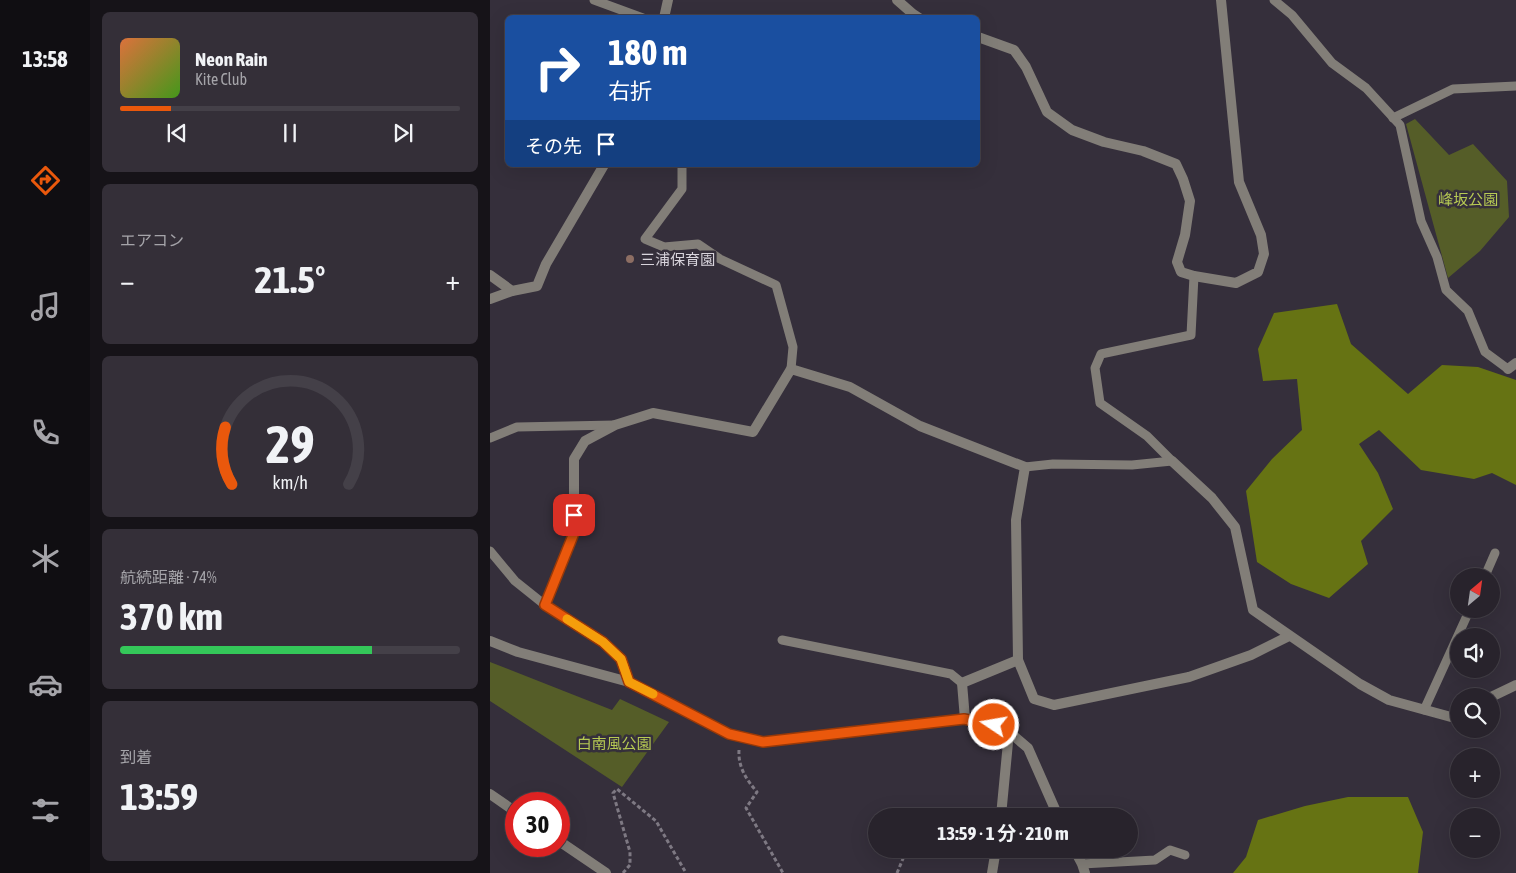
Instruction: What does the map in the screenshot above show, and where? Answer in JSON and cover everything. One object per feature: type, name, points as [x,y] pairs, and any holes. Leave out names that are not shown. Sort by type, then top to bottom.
[{"type":"street","points":[[665,15],[668,0]]},
{"type":"street","points":[[897,0],[914,15]]},
{"type":"street","points":[[980,38],[1014,50],[1026,67],[1047,112],[1072,130],[1104,142],[1143,150],[1176,164],[1184,179],[1190,201],[1185,234],[1177,262],[1181,272],[1194,276],[1236,282],[1258,272],[1264,254],[1261,235],[1238,182],[1221,0]]},
{"type":"street","points":[[490,299],[512,291],[537,286],[546,264],[603,167]]},
{"type":"street","points":[[490,275],[512,291]]},
{"type":"street","points":[[629,682],[621,659],[603,642],[545,605],[574,533],[574,460],[585,441],[615,425],[653,412],[753,432],[791,369],[850,387],[920,426],[1025,467],[1016,520],[1018,660],[1034,700],[1054,705],[1189,677],[1252,655],[1289,636]]},
{"type":"street","points":[[1172,461],[1212,498],[1235,527],[1253,610],[1360,684],[1389,700],[1450,717]]},
{"type":"street","points":[[490,641],[518,652],[629,682],[729,734],[763,742],[964,719],[994,725],[1009,732],[1028,748],[1054,808]]},
{"type":"street","points":[[964,719],[962,683],[1018,660]]},
{"type":"street","points":[[1500,693],[1516,685]]},
{"type":"street","points":[[1002,808],[1009,732]]},
{"type":"street","points":[[490,794],[505,804]]},
{"type":"street","points":[[570,848],[606,873]]},
{"type":"street","points":[[992,873],[994,858]]},
{"type":"lane","points":[[594,0],[635,15]]},
{"type":"lane","points":[[1274,0],[1292,15],[1332,63],[1366,88],[1400,124],[1421,221],[1437,257],[1446,290],[1468,311],[1484,352],[1512,366]]},
{"type":"lane","points":[[1393,118],[1453,89],[1516,86]]},
{"type":"lane","points":[[682,167],[682,189],[646,239],[664,247],[698,244],[720,259],[776,285],[793,346],[791,369]]},
{"type":"lane","points":[[1172,461],[1147,436],[1100,402],[1096,368],[1100,354],[1190,335],[1194,276]]},
{"type":"lane","points":[[490,438],[517,428],[615,425]]},
{"type":"lane","points":[[1025,467],[1053,464],[1132,465],[1172,461]]},
{"type":"lane","points":[[490,551],[515,581],[545,605]]},
{"type":"lane","points":[[1488,568],[1495,553]]},
{"type":"lane","points":[[1424,710],[1466,618]]},
{"type":"lane","points":[[782,640],[951,674],[962,683]]},
{"type":"lane","points":[[1083,869],[1155,860],[1170,850],[1185,855]]},
{"type":"path","points":[[740,736],[739,758],[744,777],[757,792],[746,808],[783,873]]},
{"type":"path","points":[[623,873],[630,865],[630,852],[613,793],[617,789],[656,821],[686,873]]},
{"type":"path","points":[[897,873],[903,858]]},
{"type":"green space","name":"峰坂公園","points":[[1415,119],[1449,155],[1473,144],[1507,181],[1509,217],[1480,251],[1448,278],[1406,124]]},
{"type":"green space","points":[[1337,304],[1351,344],[1408,394],[1442,365],[1478,367],[1516,380],[1516,485],[1492,473],[1474,479],[1421,470],[1379,430],[1359,444],[1378,473],[1393,509],[1361,541],[1368,564],[1329,598],[1291,584],[1257,562],[1246,491],[1272,459],[1302,430],[1297,379],[1263,381],[1258,349],[1274,313]]},
{"type":"green space","name":"白南風公園","points":[[490,662],[612,710],[620,699],[669,722],[622,787],[490,701]]},
{"type":"green space","points":[[1348,797],[1408,797],[1423,832],[1418,873],[1233,873],[1246,857],[1258,820],[1305,806]]},
{"type":"slow traffic","points":[[567,619],[603,642],[621,659],[629,682],[653,694]]},
{"type":"place","name":"三浦保育園","points":[[630,259]]},
{"type":"route","points":[[574,515],[574,533],[545,605],[603,642],[621,659],[629,682],[729,734],[763,742],[964,719],[994,725]]}]
